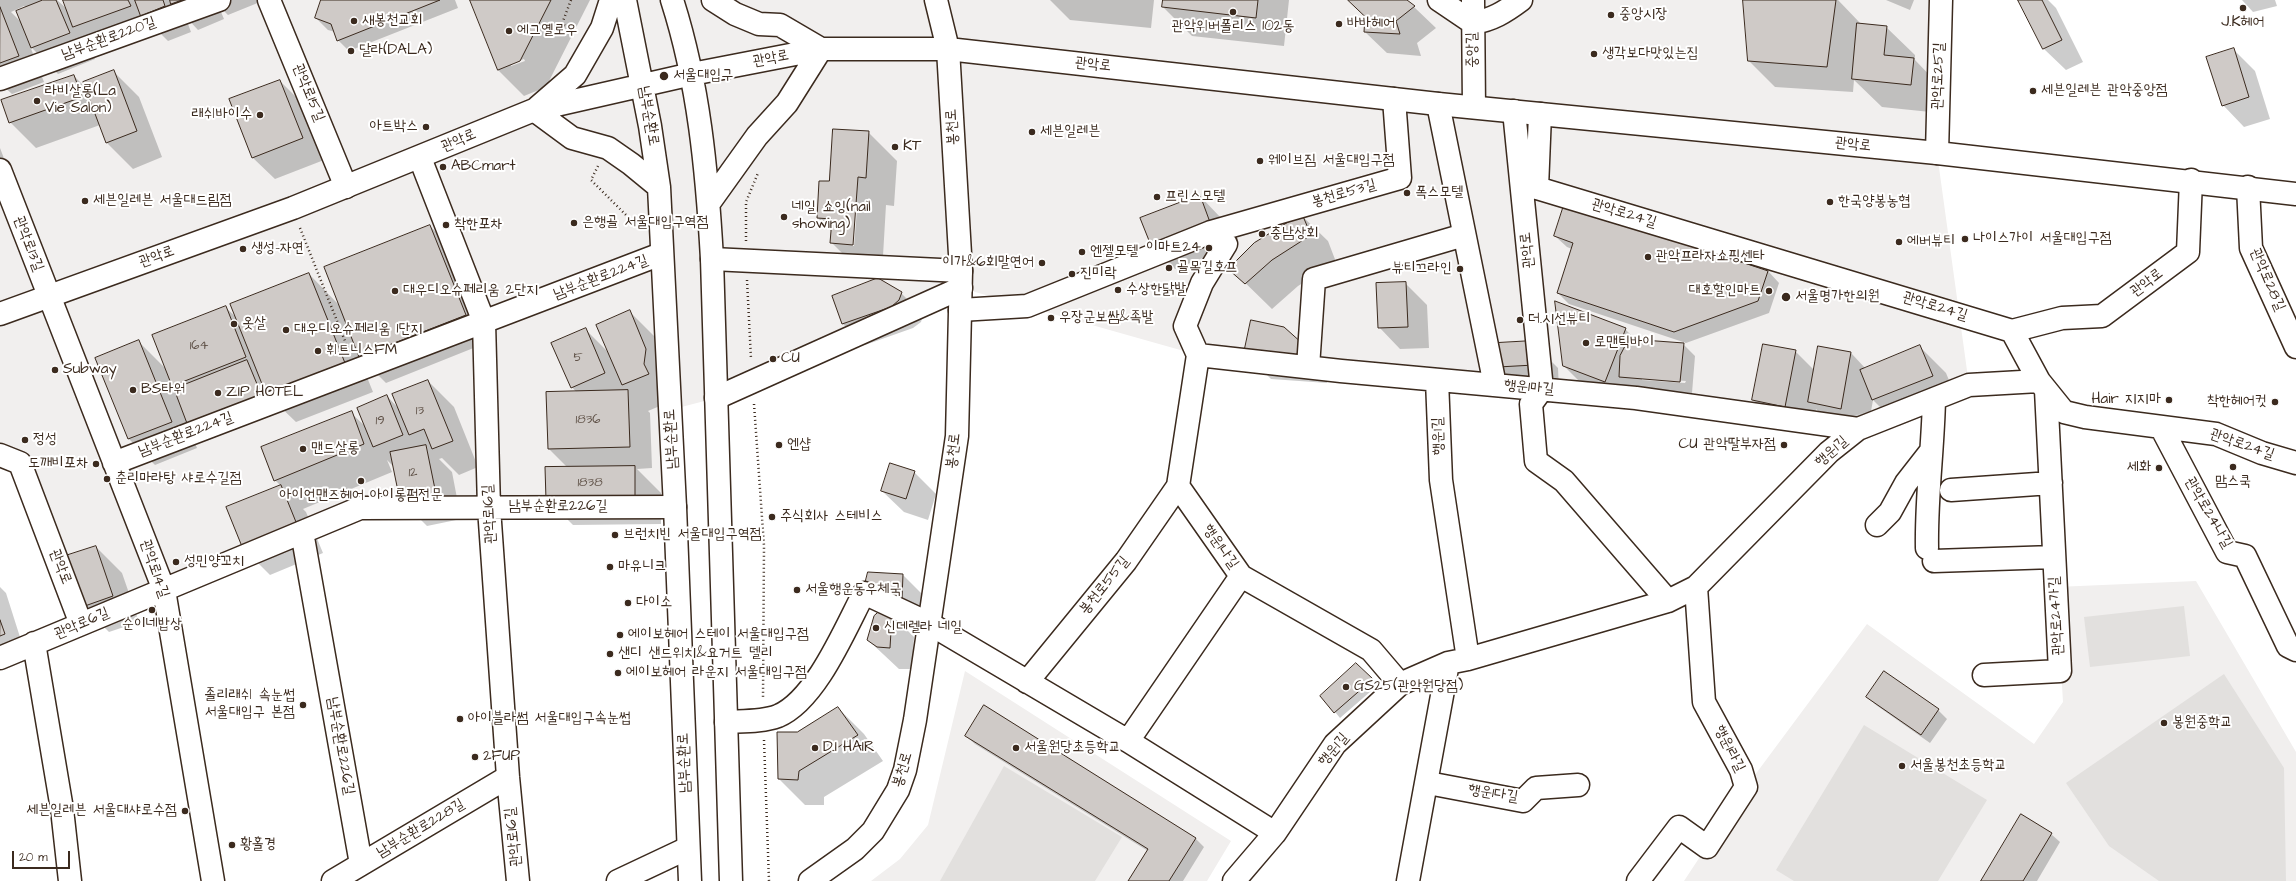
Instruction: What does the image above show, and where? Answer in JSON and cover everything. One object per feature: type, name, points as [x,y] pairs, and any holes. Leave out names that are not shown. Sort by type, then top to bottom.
[{"type":"main road","name":"남부순환로220길","points":[[0,79],[219,0]]},
{"type":"main road","name":"관악로15길","points":[[269,0],[346,187]]},
{"type":"main road","points":[[611,0],[609,11],[596,42],[575,75],[534,110],[572,138],[608,148],[631,164],[659,187]]},
{"type":"main road","name":"남부순환로","points":[[625,0],[643,85],[659,187],[661,254],[675,507],[690,881]]},
{"type":"main road","points":[[672,0],[692,74],[709,203],[731,881]]},
{"type":"main road","points":[[709,203],[757,136],[787,103],[821,49],[780,25],[759,24],[735,14],[713,0]]},
{"type":"main road","name":"봉천로","points":[[822,877],[873,831],[898,790],[910,748],[930,624],[957,436],[961,280],[948,49],[936,0]]},
{"type":"main road","points":[[1439,0],[1472,23]]},
{"type":"main road","points":[[1472,23],[1473,0]]},
{"type":"main road","name":"중앙길","points":[[1474,107],[1472,23],[1487,21],[1504,13],[1520,0]]},
{"type":"main road","name":"관악로25길","points":[[1936,153],[1941,0]]},
{"type":"main road","name":"관악로","points":[[0,314],[293,208],[420,158],[534,110],[692,74],[821,49],[948,49],[1438,104],[1936,153],[2191,180],[2296,194]]},
{"type":"main road","name":"봉천로53길","points":[[960,310],[1027,306],[1211,232],[1400,178],[1394,99]]},
{"type":"main road","points":[[1438,104],[1495,385]]},
{"type":"main road","name":"관악로","points":[[1514,111],[1542,389]]},
{"type":"main road","name":"관악로24길","points":[[1540,114],[1537,188],[2012,330],[2043,386],[2064,412],[2085,417],[2216,434],[2262,453],[2296,463]]},
{"type":"main road","name":"관악로16길","points":[[420,158],[484,322],[489,508],[508,778],[518,881]]},
{"type":"main road","name":"관악로13길","points":[[0,170],[48,296]]},
{"type":"main road","name":"관악로","points":[[2012,330],[2062,318],[2102,316],[2188,252],[2191,180]]},
{"type":"main road","name":"관악로28길","points":[[2248,187],[2251,248],[2296,347]]},
{"type":"main road","points":[[1178,486],[1198,355],[1185,326],[1202,283],[1226,244],[1211,232]]},
{"type":"main road","points":[[1308,367],[1314,279],[1464,235]]},
{"type":"main road","name":"남부순환로224길","points":[[114,463],[661,254]]},
{"type":"main road","points":[[712,259],[746,260],[961,280]]},
{"type":"main road","points":[[716,398],[753,383],[961,280]]},
{"type":"main road","name":"관악로14길","points":[[48,296],[164,590],[213,881]]},
{"type":"main road","name":"행운1마길","points":[[1198,355],[1437,380],[1636,398],[1858,430]]},
{"type":"main road","name":"행운1길","points":[[1437,380],[1441,480],[1458,661]]},
{"type":"main road","name":"행운1길","points":[[1234,881],[1275,833],[1335,744],[1400,684],[1458,661],[1668,601],[1696,587],[1829,452],[1858,430],[1969,385],[2043,386]]},
{"type":"main road","name":"관악로24가길","points":[[1984,675],[2060,671],[2051,483],[2043,386]]},
{"type":"main road","points":[[1542,389],[1531,404],[1536,461],[1564,481],[1668,601]]},
{"type":"main road","points":[[1877,525],[1890,512],[1906,483],[1932,450],[1934,399]]},
{"type":"main road","name":"관악로24나길","points":[[2161,427],[2227,552],[2245,556],[2288,646],[2296,650]]},
{"type":"main road","name":"관악로24가길","points":[[1932,450],[1928,474],[1930,554],[2054,557]]},
{"type":"main road","name":"관악로","points":[[0,455],[20,462],[81,624]]},
{"type":"main road","points":[[1951,490],[2051,483]]},
{"type":"main road","name":"행운1나길","points":[[1178,486],[1241,576],[1371,650],[1400,684]]},
{"type":"main road","name":"봉천로55길","points":[[1027,682],[1126,561],[1178,486]]},
{"type":"main road","name":"남부순환로226길","points":[[164,590],[360,508],[675,507]]},
{"type":"main road","name":"남부순환로226길","points":[[302,532],[361,864]]},
{"type":"main road","points":[[1128,741],[1241,576]]},
{"type":"main road","name":"행운1라길","points":[[1638,881],[1679,827],[1707,847],[1746,787],[1742,770],[1704,702],[1696,587]]},
{"type":"main road","name":"관악로6길","points":[[0,658],[164,590]]},
{"type":"main road","points":[[726,722],[763,719],[777,716],[792,708],[809,692],[864,593],[930,624],[1128,741],[1275,833]]},
{"type":"main road","points":[[34,643],[62,809],[70,881]]},
{"type":"main road","points":[[1408,881],[1428,782],[1458,661]]},
{"type":"main road","name":"남부순환로228길","points":[[333,881],[508,778]]},
{"type":"main road","name":"행운1다길","points":[[1428,782],[1523,801],[1536,788],[1578,785]]},
{"type":"main road","points":[[618,881],[688,848]]},
{"type":"path","points":[[570,0],[562,24],[596,42]]},
{"type":"path","points":[[760,167],[746,202],[746,260],[764,546],[763,719],[769,881]]},
{"type":"path","points":[[293,208],[347,347]]},
{"type":"shaded area","points":[[0,0],[1941,0],[1937,153],[1969,385],[1848,417],[1198,355],[961,288],[716,398],[670,410],[675,507],[360,508],[81,624],[20,463],[0,455]]},
{"type":"shaded area","points":[[2196,581],[2296,752],[2296,881],[1684,881],[1746,787],[1867,624],[2034,744],[2063,702],[2056,587]]},
{"type":"shaded area","points":[[2184,606],[2190,656],[2090,667],[2084,617]]},
{"type":"shaded area","name":"서울원당초등학교","points":[[965,671],[1231,841],[1207,881],[871,881],[900,859],[928,825]]},
{"type":"shaded area","points":[[2224,674],[2284,768],[2286,881],[2159,881],[2109,846],[2066,783]]},
{"type":"shaded area","points":[[1864,725],[1987,800],[1938,881],[1794,881],[1776,870]]},
{"type":"shaded area","points":[[1004,766],[1122,837],[1095,881],[940,881]]},
{"type":"building","points":[[43,0],[56,0],[70,33],[31,48],[16,11]]},
{"type":"building","points":[[63,0],[128,0],[131,6],[73,27]]},
{"type":"building","points":[[135,0],[163,0],[165,6],[141,16]]},
{"type":"building","points":[[170,0],[182,0],[171,4]]},
{"type":"building","name":"새봉천교회","points":[[321,0],[440,0],[337,41],[331,24],[315,18]]},
{"type":"building","name":"에그옐로우","points":[[470,0],[551,0],[520,61],[498,70]]},
{"type":"building","name":"관악위버폴리스 102동","points":[[1163,0],[1258,0],[1256,18],[1162,7]]},
{"type":"building","points":[[1348,0],[1407,0],[1415,6],[1396,21],[1400,34],[1364,32],[1365,17]]},
{"type":"building","points":[[1743,0],[1836,0],[1827,67],[1748,61]]},
{"type":"building","points":[[2018,0],[2042,0],[2062,40],[2043,49]]},
{"type":"building","points":[[0,7],[19,56],[0,63]]},
{"type":"building","points":[[1857,23],[1887,26],[1884,55],[1914,58],[1911,85],[1852,79]]},
{"type":"building","points":[[2234,48],[2249,97],[2222,106],[2206,57]]},
{"type":"building","points":[[114,70],[137,131],[106,143],[83,82]]},
{"type":"building","points":[[74,75],[82,97],[9,123],[1,100]]},
{"type":"building","points":[[280,80],[303,138],[252,158],[229,99]]},
{"type":"building","points":[[833,129],[869,131],[866,178],[858,177],[853,245],[830,243],[832,219],[817,218],[819,181],[829,181]]},
{"type":"building","points":[[1200,195],[1211,225],[1152,248],[1140,218]]},
{"type":"building","name":"관악프라자쇼핑센타","points":[[1565,202],[1768,271],[1758,301],[1674,332],[1557,293],[1573,243],[1554,236]]},
{"type":"building","points":[[1302,214],[1311,235],[1272,260],[1245,284],[1228,269],[1254,243]]},
{"type":"building","name":"대우디오슈페리움 2단지","points":[[430,225],[466,315],[359,357],[324,267]]},
{"type":"building","name":"대우디오슈페리움 1단지","points":[[309,273],[345,363],[266,394],[230,304]]},
{"type":"building","points":[[878,278],[902,292],[899,300],[891,307],[842,324],[832,296]]},
{"type":"building","points":[[1406,282],[1408,327],[1378,328],[1376,283]]},
{"type":"building","points":[[1555,301],[1626,328],[1605,382],[1563,366]]},
{"type":"building","points":[[226,306],[246,357],[172,386],[152,335]]},
{"type":"building","points":[[630,310],[646,349],[644,364],[649,374],[622,385],[596,325]]},
{"type":"building","points":[[1251,320],[1284,327],[1303,344],[1301,358],[1244,353]]},
{"type":"building","points":[[586,328],[605,373],[571,388],[551,343]]},
{"type":"building","points":[[1629,339],[1684,343],[1680,382],[1619,377],[1620,356]]},
{"type":"building","name":"BS타워","points":[[139,340],[172,422],[128,439],[95,358]]},
{"type":"building","points":[[1532,341],[1534,365],[1498,367],[1497,343]]},
{"type":"building","points":[[1763,344],[1796,350],[1785,407],[1752,400]]},
{"type":"building","points":[[1920,345],[1933,376],[1872,400],[1860,370]]},
{"type":"building","points":[[1818,346],[1851,352],[1841,409],[1808,402]]},
{"type":"building","name":"ZIP HOTEL","points":[[247,360],[262,396],[188,426],[174,389]]},
{"type":"building","points":[[428,380],[453,441],[432,449],[424,429],[409,435],[392,394]]},
{"type":"building","points":[[628,390],[630,447],[548,449],[546,392]]},
{"type":"building","points":[[387,395],[403,435],[373,447],[357,408]]},
{"type":"building","points":[[352,411],[364,444],[274,481],[261,447]]},
{"type":"building","points":[[426,445],[436,494],[400,501],[390,452]]},
{"type":"building","points":[[890,463],[915,471],[906,499],[881,491]]},
{"type":"building","points":[[635,466],[635,499],[546,500],[545,467]]},
{"type":"building","points":[[281,485],[298,527],[243,549],[226,507]]},
{"type":"building","points":[[96,546],[113,596],[82,607],[65,556]]},
{"type":"building","points":[[868,572],[903,574],[902,599],[865,584]]},
{"type":"building","points":[[881,610],[892,614],[890,648],[877,647],[867,640],[874,616]]},
{"type":"building","points":[[0,620],[5,634],[0,636]]},
{"type":"building","name":"GS25(관악원당점)","points":[[1356,663],[1373,679],[1334,713],[1320,696]]},
{"type":"building","points":[[1884,671],[1939,709],[1921,735],[1866,697]]},
{"type":"building","points":[[984,705],[1196,838],[1169,881],[1128,881],[1148,849],[965,736]]},
{"type":"building","points":[[838,707],[858,735],[799,771],[798,780],[778,779],[777,732],[797,732]]},
{"type":"building","points":[[2021,814],[2052,833],[2023,881],[1981,881]]},
{"type":"place","name":"J.K헤어","points":[[2243,8]]},
{"type":"place","name":"관악위버폴리스 102동","points":[[1233,12]]},
{"type":"place","name":"중앙시장","points":[[1611,15]]},
{"type":"place","name":"새봉천교회","points":[[354,21]]},
{"type":"place","name":"바바헤어","points":[[1339,24]]},
{"type":"place","name":"에그옐로우","points":[[509,31]]},
{"type":"place","name":"달라(DALA)","points":[[351,51]]},
{"type":"place","name":"생각보다맛있는집","points":[[1594,54]]},
{"type":"place","name":"서울대입구","points":[[664,76]]},
{"type":"place","name":"세븐일레븐 관악중앙점","points":[[2033,91]]},
{"type":"place","name":"라비살롱(La Vie Salon)","points":[[37,101]]},
{"type":"place","name":"래쉬바이수","points":[[260,115]]},
{"type":"place","name":"아트박스","points":[[426,127]]},
{"type":"place","name":"세븐일레븐","points":[[1032,132]]},
{"type":"place","name":"KT","points":[[895,147]]},
{"type":"place","name":"웨이브짐 서울대입구점","points":[[1260,161]]},
{"type":"place","name":"ABCmart","points":[[443,167]]},
{"type":"place","name":"폭스모텔","points":[[1407,193]]},
{"type":"place","name":"프린스모텔","points":[[1157,197]]},
{"type":"place","name":"세븐일레븐 서울대드림점","points":[[85,201]]},
{"type":"place","name":"한국양봉농협","points":[[1830,202]]},
{"type":"place","name":"네일 쇼잉(nail showing)","points":[[784,217]]},
{"type":"place","name":"은행골 서울대입구역점","points":[[574,223]]},
{"type":"place","name":"착한포차","points":[[446,225]]},
{"type":"place","name":"충남상회","points":[[1262,234]]},
{"type":"place","name":"나이스가이 서울대입구점","points":[[1965,239]]},
{"type":"place","name":"에버뷰티","points":[[1899,242]]},
{"type":"place","name":"이마트24","points":[[1209,248]]},
{"type":"place","name":"생성-자연","points":[[243,249]]},
{"type":"place","name":"엔젤모텔","points":[[1082,252]]},
{"type":"place","name":"관악프라자쇼핑센타","points":[[1648,257]]},
{"type":"place","name":"이가&6회말연어","points":[[1042,263]]},
{"type":"place","name":"골목길호프","points":[[1169,268]]},
{"type":"place","name":"뷰티끄라인","points":[[1460,269]]},
{"type":"place","name":"진미락","points":[[1072,274]]},
{"type":"place","name":"수상한닭발","points":[[1118,290]]},
{"type":"place","name":"대우디오슈페리움 2단지","points":[[395,291]]},
{"type":"place","name":"대호할인마트","points":[[1769,291]]},
{"type":"place","name":"서울명가한의원","points":[[1786,297]]},
{"type":"place","name":"우장군보쌈&족발","points":[[1051,318]]},
{"type":"place","name":"더.시선뷰티","points":[[1520,320]]},
{"type":"place","name":"옷살","points":[[234,324]]},
{"type":"place","name":"대우디오슈페리움 1단지","points":[[286,330]]},
{"type":"place","name":"로맨틱바이","points":[[1586,343]]},
{"type":"place","name":"휘트니스FM","points":[[318,351]]},
{"type":"place","name":"CU","points":[[773,359]]},
{"type":"place","name":"Subway","points":[[55,370]]},
{"type":"place","name":"BS타워","points":[[133,390]]},
{"type":"place","name":"ZIP HOTEL","points":[[218,393]]},
{"type":"place","name":"Hair 지지마","points":[[2169,400]]},
{"type":"place","name":"착한헤어컷","points":[[2275,402]]},
{"type":"place","name":"정성","points":[[25,440]]},
{"type":"place","name":"엔샵","points":[[779,445]]},
{"type":"place","name":"CU 관악딸부자점","points":[[1784,445]]},
{"type":"place","name":"맨드살롱","points":[[303,449]]},
{"type":"place","name":"도깨비포차","points":[[96,464]]},
{"type":"place","name":"맘스쿡","points":[[2233,467]]},
{"type":"place","name":"세화","points":[[2159,468]]},
{"type":"place","name":"춘리마라탕 샤로수길점","points":[[107,479]]},
{"type":"place","name":"아이언맨즈헤어 아이롱펌전문","points":[[361,481]]},
{"type":"place","name":"주식회사 스테비스","points":[[772,517]]},
{"type":"place","name":"브런치빈 서울대입구역점","points":[[615,535]]},
{"type":"place","name":"성민양꼬치","points":[[176,562]]},
{"type":"place","name":"마유니크","points":[[610,567]]},
{"type":"place","name":"서울행운동우체국","points":[[797,590]]},
{"type":"place","name":"다이소","points":[[628,603]]},
{"type":"place","name":"순이네밥상","points":[[152,610]]},
{"type":"place","name":"신데렐라 네일","points":[[876,628]]},
{"type":"place","name":"에이보헤어 스테이 서울대입구점","points":[[620,635]]},
{"type":"place","name":"샌디 샌드위치&요거트 델리","points":[[610,654]]},
{"type":"place","name":"에이보헤어 라운지 서울대입구점","points":[[618,673]]},
{"type":"place","name":"GS25(관악원당점)","points":[[1346,687]]},
{"type":"place","name":"졸리래쉬 속눈썹 서울대입구 본점","points":[[303,705]]},
{"type":"place","name":"아이블라썸 서울대입구속눈썹","points":[[460,719]]},
{"type":"place","name":"봉원중학교","points":[[2164,723]]},
{"type":"place","name":"D.I HAIR","points":[[815,748]]},
{"type":"place","name":"서울원당초등학교","points":[[1016,748]]},
{"type":"place","name":"2FUP","points":[[475,757]]},
{"type":"place","name":"서울봉천초등학교","points":[[1902,766]]},
{"type":"place","name":"세븐일레븐 서울대샤로수점","points":[[185,811]]},
{"type":"place","name":"황홀경","points":[[232,845]]}]
